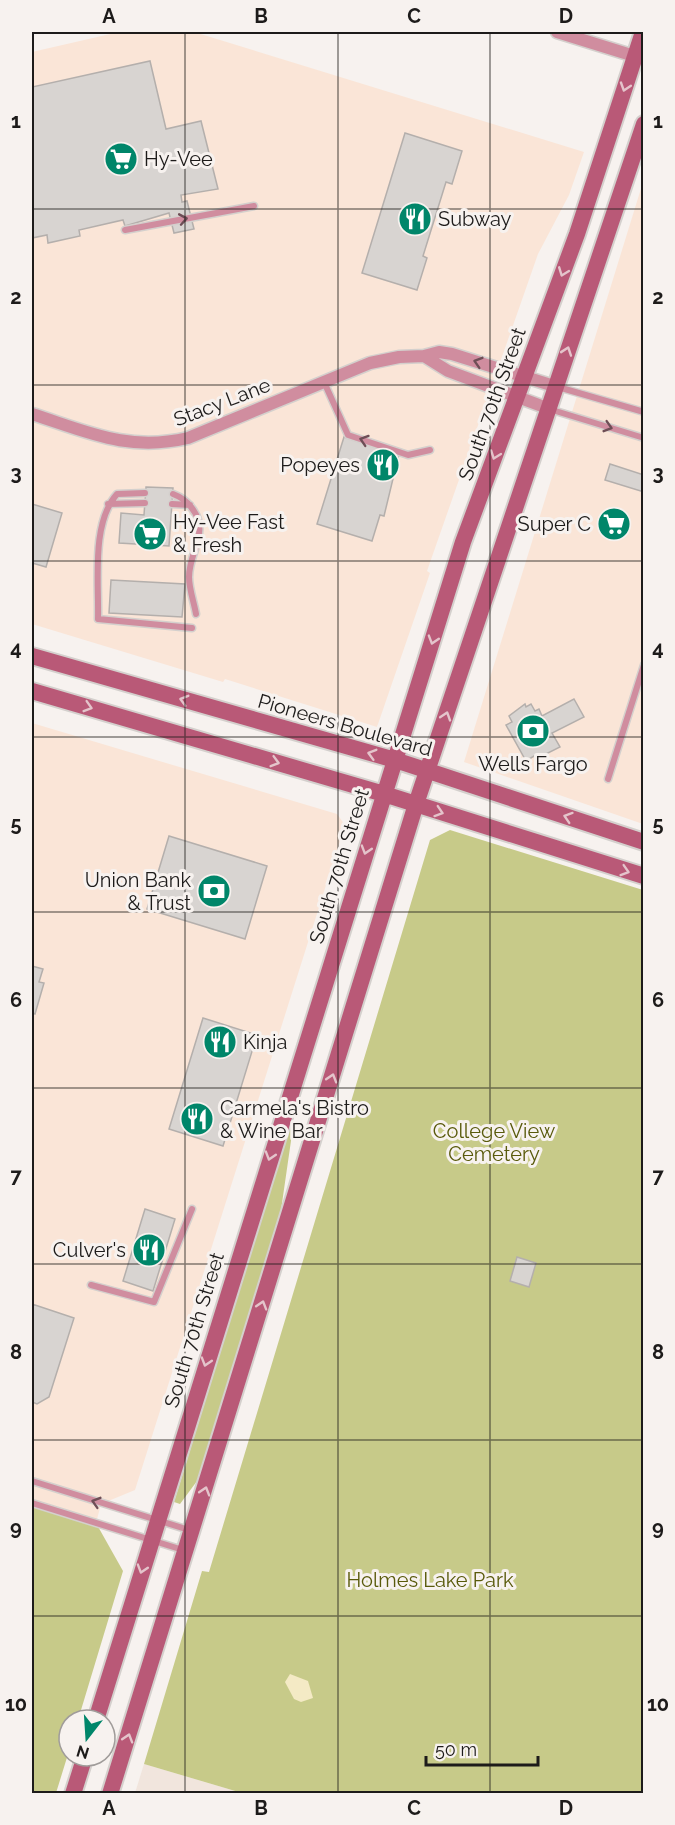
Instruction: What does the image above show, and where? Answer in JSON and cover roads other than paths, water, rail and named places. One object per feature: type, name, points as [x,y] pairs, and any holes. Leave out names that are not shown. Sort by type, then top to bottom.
[{"type":"main road","name":"South 70th Street","points":[[100,1708],[156,1520],[463,542],[577,234],[639,58],[643,32]]},
{"type":"main road","points":[[110,1794],[416,804],[554,386],[644,124]]},
{"type":"main road","name":"Pioneers Boulevard","points":[[32,657],[394,760],[644,842]]},
{"type":"main road","points":[[32,691],[384,794],[644,876]]},
{"type":"main road","points":[[73,1794],[81,1768]]},
{"type":"street","points":[[557,32],[639,58]]},
{"type":"street","name":"Stacy Lane","points":[[32,414],[126,443],[166,443],[188,438],[370,363],[439,352],[554,386]]},
{"type":"street","points":[[424,356],[448,370],[547,408]]},
{"type":"lane","points":[[125,230],[254,206]]},
{"type":"lane","points":[[324,382],[348,435],[408,455],[430,450]]},
{"type":"lane","name":"Stacy Lane","points":[[554,386],[644,412]]},
{"type":"lane","points":[[547,408],[644,438]]},
{"type":"lane","points":[[146,493],[117,495],[108,504],[100,521],[98,619],[192,628]]},
{"type":"lane","points":[[173,494],[182,497],[190,505],[198,515],[201,528],[189,577],[196,614]]},
{"type":"lane","points":[[108,504],[145,502]]},
{"type":"lane","points":[[172,504],[190,505]]},
{"type":"lane","points":[[608,779],[644,665]]},
{"type":"lane","points":[[91,1285],[154,1302],[192,1209]]},
{"type":"lane","points":[[32,1481],[192,1532]]},
{"type":"lane","points":[[32,1503],[186,1551]]},
{"type":"place","name":"Hy-Vee","points":[[121,159]]},
{"type":"place","name":"Subway","points":[[415,219]]},
{"type":"place","name":"Popeyes","points":[[383,465]]},
{"type":"place","name":"Super C","points":[[614,524]]},
{"type":"place","name":"Hy-Vee Fast & Fresh","points":[[150,534]]},
{"type":"place","name":"Wells Fargo","points":[[533,731]]},
{"type":"place","name":"Union Bank & Trust","points":[[214,891]]},
{"type":"place","name":"Kinja","points":[[220,1042]]},
{"type":"place","name":"Carmela's Bistro & Wine Bar","points":[[197,1119]]},
{"type":"place","name":"Culver's","points":[[149,1250]]},
{"type":"park label","name":"College View Cemetery","points":[[494,1142]]},
{"type":"park label","name":"Holmes Lake Park","points":[[430,1580]]}]
